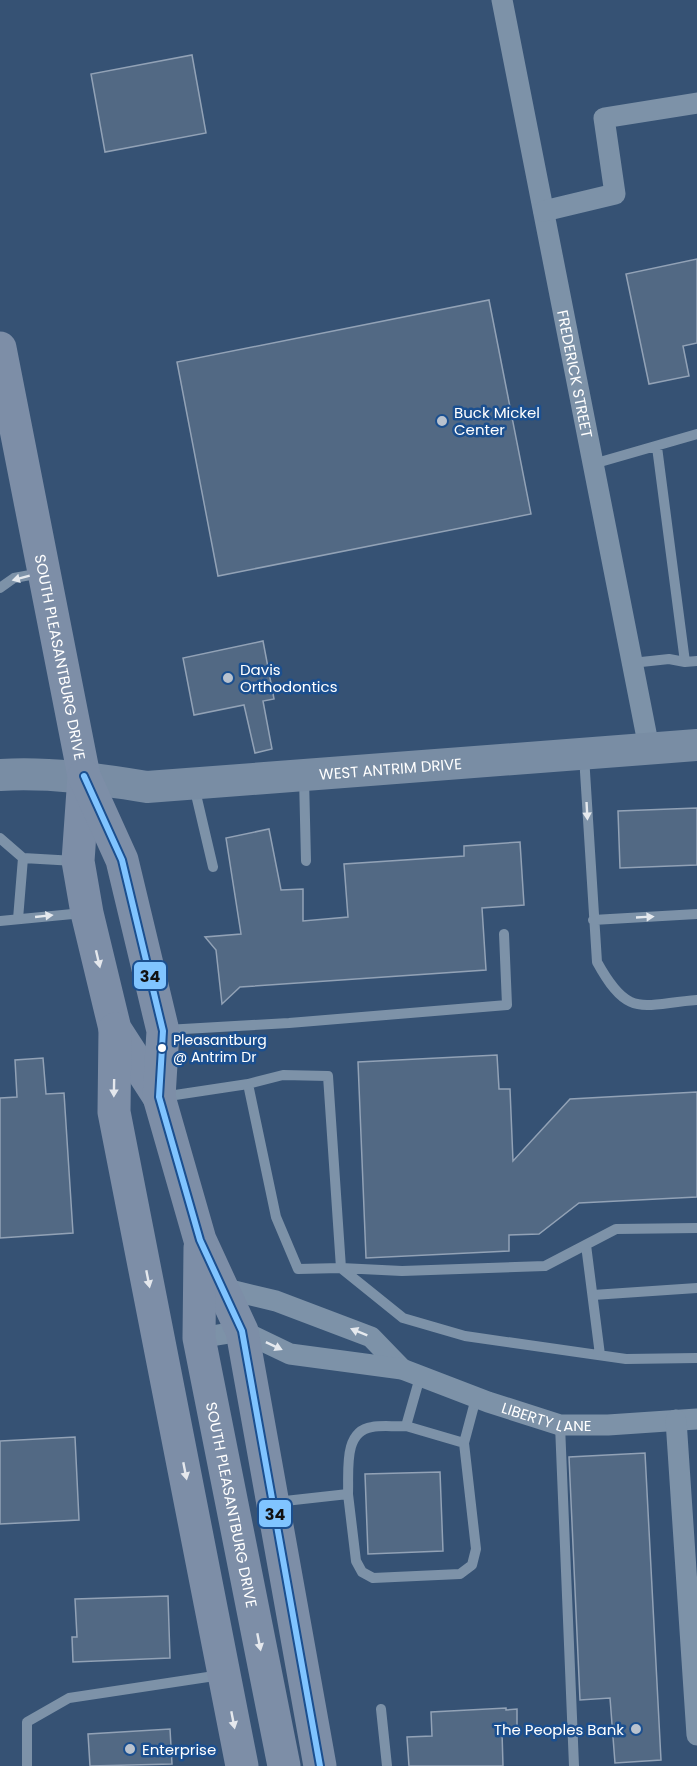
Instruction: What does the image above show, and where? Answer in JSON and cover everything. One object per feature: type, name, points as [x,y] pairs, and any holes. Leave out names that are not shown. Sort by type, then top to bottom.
[{"type":"main road","name":"SOUTH PLEASANTBURG DRIVE","points":[[0,348],[84,776],[78,861],[87,912],[115,1029],[159,1097]]},
{"type":"main road","points":[[84,776],[122,860],[163,1031],[159,1097],[200,1240],[242,1331],[320,1766]]},
{"type":"main road","points":[[115,1029],[114,1112],[242,1766]]},
{"type":"main road","name":"SOUTH PLEASANTBURG DRIVE","points":[[200,1240],[199,1338],[284,1766]]},
{"type":"street","name":"FREDERICK STREET","points":[[502,0],[649,748]]},
{"type":"street","points":[[544,211],[615,194],[604,118],[697,103]]},
{"type":"street","name":"WEST ANTRIM DRIVE","points":[[0,775],[28,773],[84,776],[147,787],[697,745]]},
{"type":"street","name":"LIBERTY LANE","points":[[222,1288],[276,1301],[371,1337],[411,1373]]},
{"type":"street","points":[[199,1338],[242,1331]]},
{"type":"street","name":"LIBERTY LANE","points":[[242,1331],[290,1354],[411,1373],[476,1398],[560,1425],[608,1425],[697,1419]]},
{"type":"street","points":[[676,1420],[697,1735]]},
{"type":"lane","points":[[593,464],[697,434]]},
{"type":"lane","points":[[657,447],[685,662]]},
{"type":"lane","points":[[0,588],[14,578],[44,573]]},
{"type":"lane","points":[[632,663],[669,659],[685,662],[697,661]]},
{"type":"lane","points":[[584,752],[597,962],[610,986],[627,1001],[641,1007],[697,1000]]},
{"type":"lane","points":[[304,774],[306,861]]},
{"type":"lane","points":[[193,783],[213,867]]},
{"type":"lane","points":[[0,838],[23,858],[78,861]]},
{"type":"lane","points":[[18,919],[23,858]]},
{"type":"lane","points":[[0,921],[87,912]]},
{"type":"lane","points":[[593,920],[697,914]]},
{"type":"lane","points":[[163,1031],[507,1005],[504,934]]},
{"type":"lane","points":[[159,1097],[248,1084],[283,1076],[328,1076],[341,1268],[403,1318],[465,1336],[626,1359],[697,1358]]},
{"type":"lane","points":[[248,1084],[276,1217],[298,1269],[341,1268],[402,1271],[545,1266],[616,1229],[697,1228]]},
{"type":"lane","points":[[586,1245],[600,1355]]},
{"type":"lane","points":[[592,1295],[697,1288]]},
{"type":"lane","points":[[406,1426],[411,1373]]},
{"type":"lane","points":[[464,1443],[406,1426],[372,1427],[358,1432],[351,1441],[348,1494],[356,1562],[362,1572],[373,1578],[460,1574],[472,1565],[476,1549],[464,1443],[476,1398]]},
{"type":"lane","points":[[560,1425],[574,1766]]},
{"type":"lane","points":[[273,1502],[348,1494]]},
{"type":"lane","points":[[27,1766],[27,1722],[69,1698],[225,1675]]},
{"type":"lane","points":[[381,1709],[387,1766]]},
{"type":"building","points":[[192,55],[206,133],[105,152],[91,74]]},
{"type":"building","points":[[697,259],[697,343],[683,346],[689,376],[649,384],[626,274]]},
{"type":"building","points":[[489,300],[531,514],[218,576],[177,362]]},
{"type":"building","name":"Davis Orthodontics","points":[[263,641],[274,699],[263,701],[272,749],[255,753],[244,705],[194,715],[183,658]]},
{"type":"building","points":[[697,808],[697,865],[620,868],[618,811]]},
{"type":"building","points":[[269,829],[281,890],[303,889],[303,921],[348,917],[344,864],[464,856],[464,846],[520,842],[524,905],[482,908],[486,970],[240,987],[222,1004],[216,950],[205,937],[241,934],[226,838]]},
{"type":"building","points":[[497,1055],[499,1089],[510,1089],[513,1161],[570,1099],[697,1092],[697,1197],[579,1203],[539,1234],[509,1235],[509,1251],[366,1258],[358,1062]]},
{"type":"building","points":[[43,1058],[46,1094],[64,1093],[73,1233],[0,1238],[0,1098],[17,1097],[15,1060]]},
{"type":"building","points":[[75,1437],[79,1520],[0,1524],[0,1441]]},
{"type":"building","points":[[645,1453],[661,1760],[615,1763],[610,1698],[580,1700],[569,1457]]},
{"type":"building","points":[[440,1472],[443,1551],[368,1554],[365,1474]]},
{"type":"building","points":[[168,1596],[170,1658],[73,1662],[72,1637],[77,1637],[75,1599]]},
{"type":"building","points":[[506,1708],[506,1710],[517,1709],[517,1731],[502,1732],[503,1766],[409,1766],[407,1737],[432,1736],[431,1712]]},
{"type":"building","name":"Enterprise","points":[[170,1729],[172,1764],[90,1766],[88,1734]]},
{"type":"transit line","name":"34","points":[[84,776],[122,860],[163,1031],[159,1097],[200,1240],[242,1331],[320,1766]]},
{"type":"place","name":"Buck Mickel Center","points":[[442,421]]},
{"type":"place","name":"Davis Orthodontics","points":[[228,678]]},
{"type":"place","name":"Pleasantburg @ Antrim Dr","points":[[162,1048]]},
{"type":"place","name":"The Peoples Bank","points":[[636,1729]]},
{"type":"place","name":"Enterprise","points":[[130,1749]]}]
